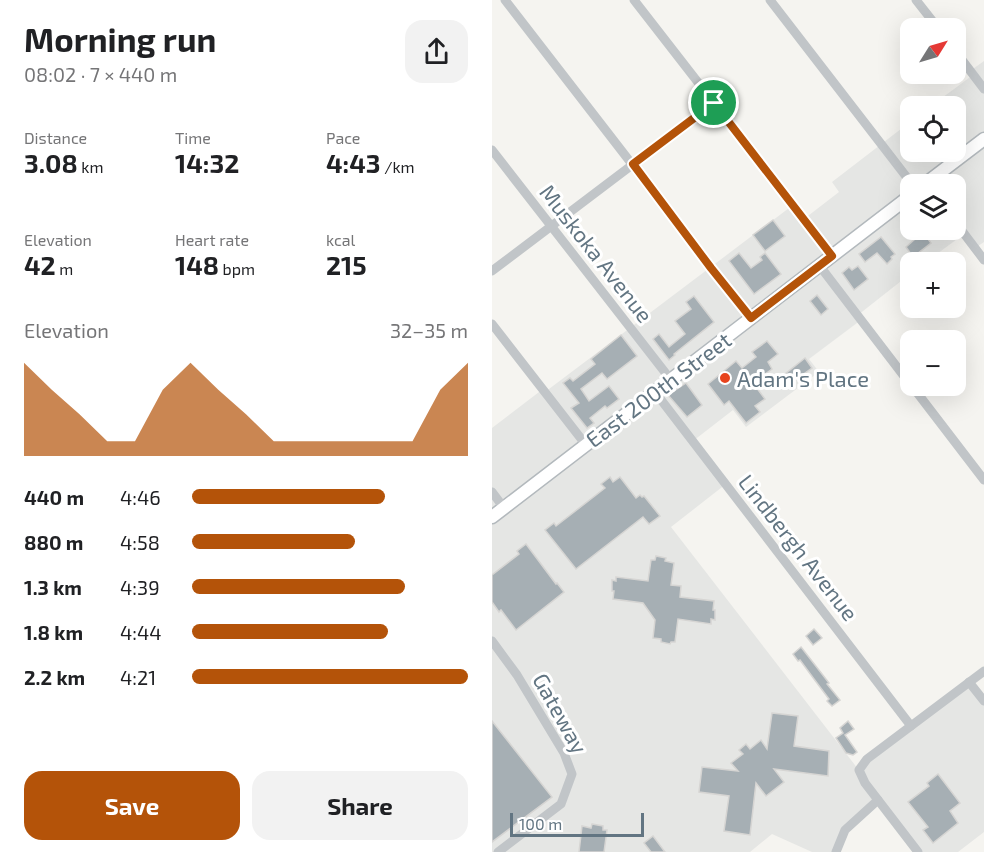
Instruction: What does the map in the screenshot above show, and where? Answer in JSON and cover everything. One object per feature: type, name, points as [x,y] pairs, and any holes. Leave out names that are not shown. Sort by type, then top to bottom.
[{"type":"street","points":[[505,0],[751,318]]},
{"type":"street","points":[[634,0],[832,256]]},
{"type":"street","points":[[770,0],[904,174]]},
{"type":"street","points":[[916,0],[930,18]]},
{"type":"street","points":[[966,65],[984,89]]},
{"type":"street","points":[[492,272],[714,103]]},
{"type":"street","points":[[939,174],[984,139]]},
{"type":"street","name":"Muskoka Avenue","points":[[492,150],[671,380]]},
{"type":"street","name":"East 200th Street","points":[[492,517],[900,204]]},
{"type":"street","points":[[966,236],[984,260]]},
{"type":"street","points":[[819,265],[900,371]]},
{"type":"street","points":[[492,324],[586,445]]},
{"type":"street","name":"Lindbergh Avenue","points":[[655,392],[912,726]]},
{"type":"street","points":[[919,396],[984,480]]},
{"type":"street","points":[[492,492],[504,508]]},
{"type":"street","name":"Gateway","points":[[492,641],[523,684],[564,753],[572,774],[561,804],[498,852]]},
{"type":"street","points":[[918,852],[878,800],[859,770],[867,759],[984,671]]},
{"type":"street","points":[[969,682],[984,701]]},
{"type":"street","points":[[836,852],[845,830],[878,800]]},
{"type":"shaded area","points":[[984,61],[984,242],[975,248],[966,237],[966,174],[900,174],[900,240],[956,240],[940,252],[900,252],[900,282],[858,315],[861,320],[809,359],[819,372],[746,427],[733,410],[693,441],[726,484],[671,527],[858,769],[969,682],[984,701],[984,832],[958,852],[918,852],[878,800],[845,830],[836,852],[812,852],[772,834],[750,852],[492,852],[492,428],[543,389],[545,392],[793,205],[804,219],[839,192],[832,182],[900,130],[900,162],[966,162],[966,96],[945,96],[961,84],[966,84],[966,80],[973,75],[970,71]]},
{"type":"building","points":[[773,220],[785,236],[765,251],[753,235]]},
{"type":"building","points":[[881,237],[895,254],[891,257],[892,259],[887,264],[877,253],[865,262],[859,254]]},
{"type":"building","points":[[914,240],[929,240],[931,243],[919,252],[910,252],[906,247]]},
{"type":"building","points":[[739,253],[751,268],[762,260],[760,257],[765,253],[781,274],[754,294],[729,261]]},
{"type":"building","points":[[858,266],[868,279],[854,290],[842,273],[849,267],[852,270]]},
{"type":"building","points":[[817,295],[828,309],[821,315],[810,301]]},
{"type":"building","points":[[694,296],[714,322],[669,360],[653,339],[659,334],[669,347],[685,334],[675,321],[691,309],[686,302]]},
{"type":"building","points":[[621,335],[637,356],[607,379],[602,373],[581,389],[589,401],[609,386],[619,399],[607,408],[605,406],[590,418],[594,423],[587,428],[571,408],[579,403],[563,383],[570,378],[573,381],[595,364],[591,359]]},
{"type":"building","points":[[767,341],[778,354],[768,362],[772,369],[753,383],[765,399],[755,406],[760,412],[746,423],[729,401],[724,405],[708,384],[736,361],[742,368],[756,357],[752,352]]},
{"type":"building","points":[[805,358],[812,368],[791,383],[785,374]]},
{"type":"building","points":[[686,383],[702,405],[687,417],[668,395]]},
{"type":"building","points":[[610,477],[613,482],[620,477],[636,498],[640,495],[644,496],[660,516],[649,524],[643,517],[576,569],[545,530],[554,523],[556,526],[605,488],[601,484]]},
{"type":"building","points":[[526,544],[564,592],[516,630],[492,602],[492,575],[519,554],[517,551]]},
{"type":"building","points":[[656,556],[674,563],[671,585],[681,586],[680,597],[714,601],[715,620],[711,619],[711,624],[678,619],[675,642],[670,644],[653,638],[655,620],[643,603],[613,599],[612,580],[616,581],[616,577],[648,581],[651,560],[655,560]]},
{"type":"building","points":[[814,629],[822,638],[813,645],[806,636]]},
{"type":"building","points":[[801,647],[840,700],[832,706],[800,660],[798,661],[793,654]]},
{"type":"building","points":[[772,713],[798,716],[794,746],[829,751],[828,776],[774,769],[784,782],[766,796],[756,783],[750,835],[724,831],[729,796],[699,792],[702,767],[738,771],[731,763],[743,754],[739,750],[746,744],[750,749],[761,740],[767,749]]},
{"type":"building","points":[[492,721],[552,797],[492,842]]},
{"type":"building","points":[[848,721],[854,729],[845,735],[857,752],[853,755],[846,753],[836,738],[843,733],[840,728]]},
{"type":"building","points":[[938,774],[960,803],[950,811],[958,823],[933,843],[923,830],[928,827],[908,802],[929,786],[927,783]]},
{"type":"building","points":[[592,824],[603,826],[603,830],[607,830],[604,852],[579,852],[582,826],[591,828]]},
{"type":"building","points":[[653,836],[665,852],[651,852],[644,843]]},
{"type":"place","name":"Adam's Place","points":[[725,378]]},
{"type":"route","points":[[714,103],[832,256],[751,318],[633,164],[714,103]]}]
